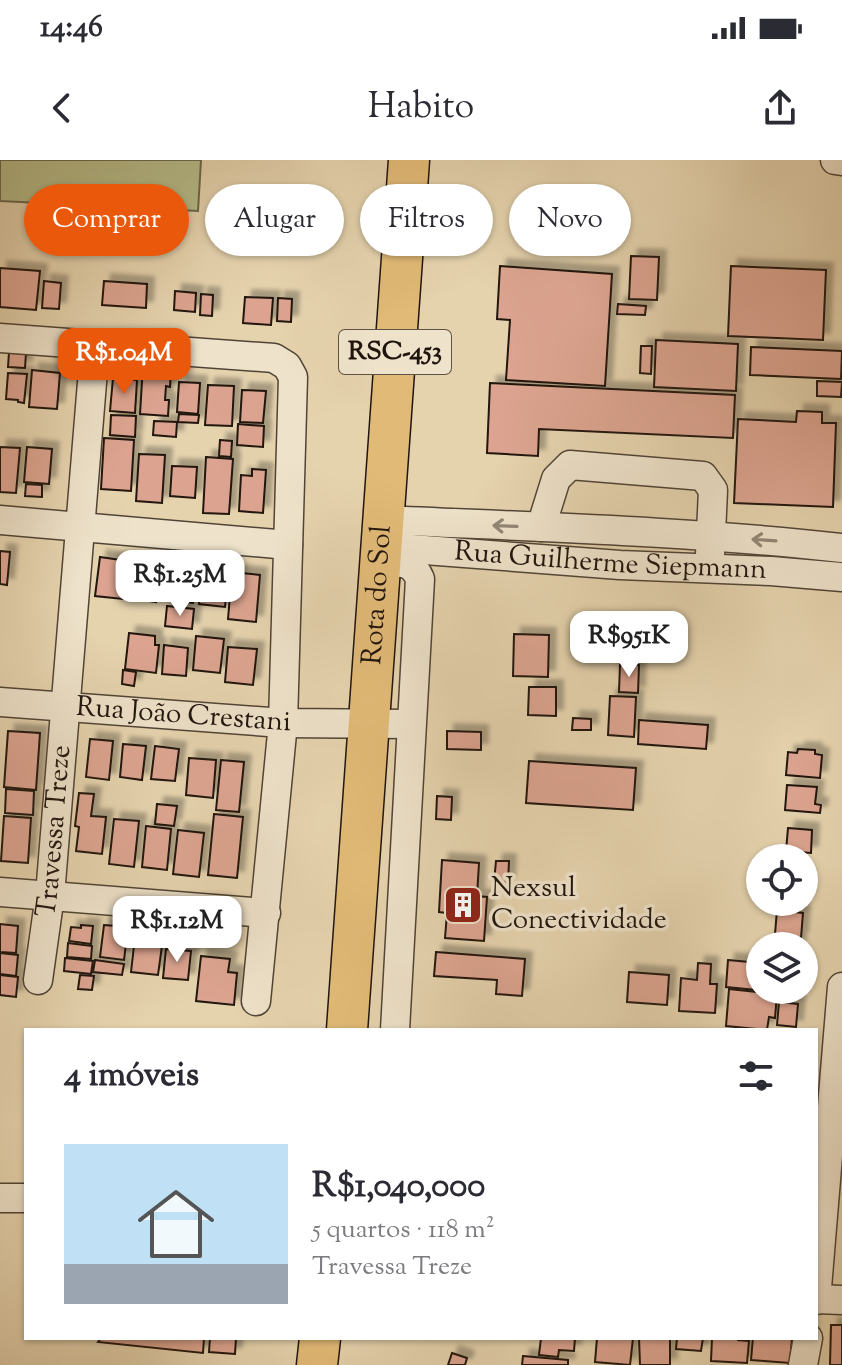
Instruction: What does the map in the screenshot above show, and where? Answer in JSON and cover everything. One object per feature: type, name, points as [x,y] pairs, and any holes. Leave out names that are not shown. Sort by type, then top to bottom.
[{"type":"highway","name":"Rota do Sol","points":[[347,1028],[368,724],[399,545],[409,160]]},
{"type":"highway","points":[[317,1365],[320,1340]]},
{"type":"street","points":[[835,160],[842,161]]},
{"type":"street","points":[[0,338],[274,358],[287,366],[293,377],[283,723],[256,1001]]},
{"type":"street","name":"Travessa Treze","points":[[38,980],[50,895],[95,346]]},
{"type":"street","points":[[541,527],[556,479],[570,465],[703,476],[713,490],[709,568]]},
{"type":"street","points":[[0,520],[288,545]]},
{"type":"street","name":"Rua Guilherme Siepmann","points":[[399,545],[541,527],[770,540],[842,548]]},
{"type":"street","name":"Rua Guilherme Siepmann","points":[[399,545],[620,565],[842,577]]},
{"type":"street","points":[[395,1028],[420,579],[399,545]]},
{"type":"street","name":"Rua João Crestani","points":[[0,702],[283,723],[411,724]]},
{"type":"street","points":[[0,892],[266,913]]},
{"type":"street","points":[[818,1268],[831,1068],[842,987]]},
{"type":"street","points":[[0,1198],[24,1198]]},
{"type":"street","points":[[818,1299],[842,1300]]},
{"type":"street","points":[[803,1365],[808,1340]]},
{"type":"green space","points":[[0,160],[201,160],[198,211],[189,211],[189,184],[24,184],[24,202],[0,201]]},
{"type":"building","points":[[631,256],[659,257],[657,300],[629,299]]},
{"type":"building","points":[[500,266],[612,274],[605,386],[506,380],[510,320],[497,319]]},
{"type":"building","points":[[731,266],[826,270],[823,340],[728,336]]},
{"type":"building","points":[[0,268],[40,271],[36,310],[0,307]]},
{"type":"building","points":[[44,281],[61,283],[59,309],[42,308]]},
{"type":"building","points":[[104,281],[147,284],[146,308],[102,305]]},
{"type":"building","points":[[175,291],[196,293],[195,312],[174,310]]},
{"type":"building","points":[[201,294],[213,295],[212,316],[200,315]]},
{"type":"building","points":[[245,297],[273,298],[271,325],[243,323]]},
{"type":"building","points":[[278,298],[292,299],[291,322],[277,321]]},
{"type":"building","points":[[618,304],[646,306],[645,315],[617,314]]},
{"type":"building","points":[[656,340],[738,344],[736,391],[654,387]]},
{"type":"building","points":[[641,346],[652,346],[651,374],[640,373]]},
{"type":"building","points":[[751,347],[842,351],[841,379],[750,375]]},
{"type":"building","points":[[9,352],[26,353],[25,368],[8,367]]},
{"type":"building","points":[[143,365],[171,367],[170,387],[166,386],[165,400],[169,400],[168,416],[140,414]]},
{"type":"building","points":[[32,370],[60,373],[57,409],[29,407]]},
{"type":"building","points":[[8,373],[27,374],[24,403],[6,399]]},
{"type":"building","points":[[113,378],[137,380],[135,413],[110,411]]},
{"type":"building","points":[[817,381],[842,382],[841,397],[817,396]]},
{"type":"building","points":[[179,382],[200,383],[198,414],[177,412]]},
{"type":"building","points":[[490,383],[735,395],[733,438],[539,429],[538,456],[487,453]]},
{"type":"building","points":[[208,385],[234,386],[232,426],[205,425]]},
{"type":"building","points":[[242,390],[266,391],[263,423],[240,422]]},
{"type":"building","points":[[797,411],[822,412],[822,423],[836,423],[833,507],[734,503],[738,419],[796,422]]},
{"type":"building","points":[[179,414],[199,415],[198,423],[178,422]]},
{"type":"building","points":[[111,415],[136,416],[135,437],[110,435]]},
{"type":"building","points":[[154,421],[177,422],[176,437],[153,435]]},
{"type":"building","points":[[238,424],[264,426],[263,447],[237,445]]},
{"type":"building","points":[[104,438],[134,440],[131,491],[101,489]]},
{"type":"building","points":[[220,440],[232,441],[231,457],[219,456]]},
{"type":"building","points":[[0,447],[20,448],[16,493],[0,492]]},
{"type":"building","points":[[27,447],[52,449],[49,484],[24,482]]},
{"type":"building","points":[[139,454],[165,455],[162,503],[136,501]]},
{"type":"building","points":[[206,457],[233,459],[229,514],[203,513]]},
{"type":"building","points":[[172,466],[197,467],[195,498],[170,496]]},
{"type":"building","points":[[252,469],[266,470],[263,513],[239,511],[241,475],[252,476]]},
{"type":"building","points":[[26,484],[42,485],[42,497],[25,496]]},
{"type":"building","points":[[0,551],[10,552],[7,585],[0,584]]},
{"type":"building","points":[[100,557],[128,561],[123,599],[95,596]]},
{"type":"building","points":[[133,563],[160,566],[156,602],[129,598]]},
{"type":"building","points":[[202,565],[229,568],[225,607],[199,604]]},
{"type":"building","points":[[169,571],[196,573],[193,603],[166,600]]},
{"type":"building","points":[[232,572],[260,575],[256,622],[228,619]]},
{"type":"building","points":[[167,606],[194,609],[192,629],[165,626]]},
{"type":"building","points":[[129,633],[155,636],[155,645],[159,645],[156,673],[125,669]]},
{"type":"building","points":[[514,634],[549,635],[548,677],[513,676]]},
{"type":"building","points":[[196,636],[224,639],[220,673],[193,670]]},
{"type":"building","points":[[164,645],[188,648],[186,676],[162,674]]},
{"type":"building","points":[[228,647],[257,649],[253,685],[225,682]]},
{"type":"building","points":[[620,665],[639,665],[638,693],[619,692]]},
{"type":"building","points":[[123,670],[136,672],[134,686],[122,684]]},
{"type":"building","points":[[529,687],[556,687],[556,716],[528,715]]},
{"type":"building","points":[[610,696],[636,697],[634,737],[608,735]]},
{"type":"building","points":[[573,718],[591,719],[591,730],[572,730]]},
{"type":"building","points":[[639,720],[708,725],[706,749],[638,744]]},
{"type":"building","points":[[8,731],[40,733],[36,790],[4,787]]},
{"type":"building","points":[[447,731],[481,732],[481,750],[447,749]]},
{"type":"building","points":[[90,739],[113,741],[109,780],[86,777]]},
{"type":"building","points":[[123,744],[146,746],[142,780],[120,777]]},
{"type":"building","points":[[155,746],[179,749],[175,781],[151,779]]},
{"type":"building","points":[[798,749],[815,750],[815,754],[822,755],[820,778],[786,775],[788,752],[797,753]]},
{"type":"building","points":[[189,758],[216,760],[213,798],[186,795]]},
{"type":"building","points":[[221,760],[244,762],[239,812],[216,810]]},
{"type":"building","points":[[529,761],[636,768],[633,810],[526,803]]},
{"type":"building","points":[[787,785],[817,787],[815,804],[821,805],[820,813],[785,810]]},
{"type":"building","points":[[6,789],[34,791],[33,815],[5,813]]},
{"type":"building","points":[[79,793],[94,794],[91,816],[106,817],[102,854],[76,851]]},
{"type":"building","points":[[437,796],[452,797],[451,820],[436,819]]},
{"type":"building","points":[[157,804],[177,806],[174,826],[155,824]]},
{"type":"building","points":[[214,814],[243,817],[237,878],[208,875]]},
{"type":"building","points":[[4,816],[31,818],[28,863],[1,861]]},
{"type":"building","points":[[114,819],[139,821],[134,867],[109,864]]},
{"type":"building","points":[[146,826],[171,829],[167,870],[142,867]]},
{"type":"building","points":[[788,828],[812,830],[811,844],[787,844]]},
{"type":"building","points":[[178,830],[204,833],[199,877],[173,874]]},
{"type":"building","name":"Nexsul Conectividade","points":[[442,860],[479,863],[477,896],[487,897],[484,941],[445,938],[447,913],[439,912]]},
{"type":"building","points":[[496,861],[509,861],[508,883],[494,882]]},
{"type":"building","points":[[776,916],[803,916],[801,932],[775,932]]},
{"type":"building","points":[[0,924],[18,926],[16,953],[0,952]]},
{"type":"building","points":[[81,925],[93,926],[91,944],[69,941],[71,927],[81,928]]},
{"type":"building","points":[[104,925],[128,927],[124,960],[100,957]]},
{"type":"building","points":[[136,928],[164,931],[158,975],[131,972]]},
{"type":"building","points":[[68,943],[92,946],[91,959],[67,957]]},
{"type":"building","points":[[166,949],[191,951],[188,980],[163,978]]},
{"type":"building","points":[[436,952],[525,959],[522,996],[496,994],[497,980],[434,976]]},
{"type":"building","points":[[0,953],[18,955],[16,976],[0,974]]},
{"type":"building","points":[[201,956],[230,959],[228,972],[237,973],[234,1005],[196,1001]]},
{"type":"building","points":[[65,958],[93,961],[91,974],[64,971]]},
{"type":"building","points":[[95,960],[124,964],[122,975],[93,972]]},
{"type":"building","points":[[728,960],[746,962],[746,989],[726,987]]},
{"type":"building","points":[[698,963],[711,964],[710,984],[717,984],[715,1013],[679,1011],[681,978],[697,980]]},
{"type":"building","points":[[629,972],[669,975],[667,1005],[627,1002]]},
{"type":"building","points":[[0,975],[18,977],[16,997],[0,995]]},
{"type":"building","points":[[80,975],[94,976],[92,990],[78,989]]},
{"type":"building","points":[[729,989],[746,991],[746,1004],[776,1004],[775,1018],[769,1017],[767,1028],[726,1026]]},
{"type":"building","points":[[779,1004],[798,1004],[796,1027],[777,1025]]},
{"type":"building","points":[[831,1325],[842,1325],[842,1365],[830,1365]]},
{"type":"building","points":[[100,1340],[204,1340],[203,1353],[98,1342]]},
{"type":"building","points":[[210,1340],[236,1340],[235,1354],[209,1352]]},
{"type":"building","points":[[541,1340],[575,1340],[574,1351],[559,1350],[558,1357],[539,1355]]},
{"type":"building","points":[[597,1340],[633,1340],[630,1365],[595,1362]]},
{"type":"building","points":[[639,1340],[670,1340],[670,1365],[640,1365]]},
{"type":"building","points":[[677,1340],[703,1340],[701,1351],[676,1349]]},
{"type":"building","points":[[712,1340],[749,1341],[747,1363],[711,1361]]},
{"type":"building","points":[[753,1340],[792,1340],[790,1363],[751,1360]]},
{"type":"building","points":[[452,1353],[467,1358],[465,1365],[448,1365]]},
{"type":"building","points":[[523,1356],[568,1360],[568,1365],[522,1365]]},
{"type":"place","name":"Nexsul Conectividade","points":[[463,905]]}]
